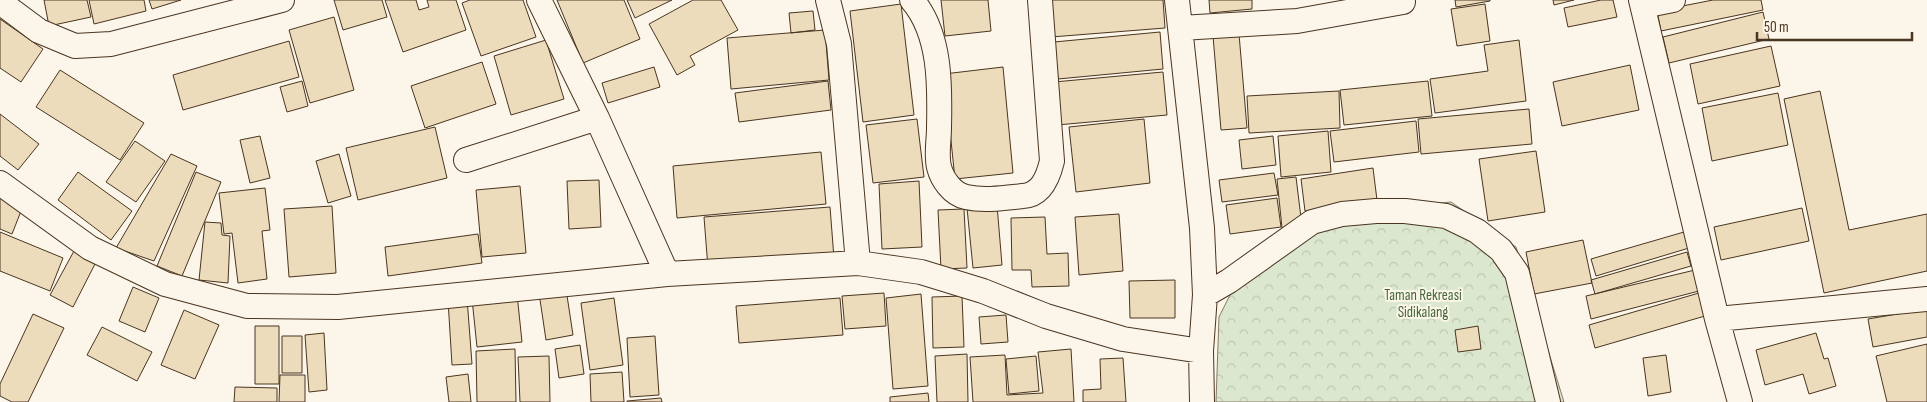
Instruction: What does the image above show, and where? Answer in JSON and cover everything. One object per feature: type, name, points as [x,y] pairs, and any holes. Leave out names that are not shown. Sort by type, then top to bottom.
[{"type":"street","points":[[0,2],[39,31],[75,46],[111,44],[282,0]]},
{"type":"street","points":[[539,0],[597,118],[667,274]]},
{"type":"street","points":[[828,0],[839,44],[858,263]]},
{"type":"street","points":[[912,0],[920,9],[936,54],[940,100],[939,165],[944,179],[952,189],[964,197],[994,199],[1031,196],[1043,186],[1052,161],[1040,0]]},
{"type":"street","points":[[1177,0],[1202,228],[1205,295],[1201,351],[1202,402]]},
{"type":"street","points":[[1673,0],[1642,3],[1717,319],[1740,402]]},
{"type":"street","points":[[1181,28],[1298,21],[1403,2]]},
{"type":"street","points":[[466,160],[597,118]]},
{"type":"street","points":[[0,183],[90,248],[165,284],[247,306],[338,307],[667,274],[858,263],[921,272],[982,291],[1046,316],[1123,339],[1201,351]]},
{"type":"street","points":[[1205,295],[1229,281],[1312,222],[1342,214],[1376,211],[1405,211],[1446,216],[1477,231],[1501,250],[1517,273],[1548,402]]},
{"type":"street","points":[[1717,319],[1927,299]]},
{"type":"green space","name":"Taman Rekreasi Sidikalang","points":[[1451,202],[1516,247],[1564,402],[1216,402],[1219,317],[1246,263],[1355,212]]},
{"type":"building","points":[[44,0],[87,0],[91,17],[49,26]]},
{"type":"building","points":[[89,0],[144,0],[146,11],[94,24]]},
{"type":"building","points":[[149,0],[181,0],[152,9]]},
{"type":"building","points":[[334,0],[382,0],[387,17],[343,30]]},
{"type":"building","points":[[385,0],[416,0],[419,10],[429,7],[427,0],[456,0],[466,30],[403,52]]},
{"type":"building","points":[[470,0],[523,0],[536,37],[481,56],[462,3]]},
{"type":"building","points":[[557,0],[624,0],[640,39],[583,63]]},
{"type":"building","points":[[627,0],[672,0],[635,18]]},
{"type":"building","points":[[693,0],[721,0],[738,30],[690,56],[695,65],[677,75],[649,24]]},
{"type":"building","points":[[941,0],[988,0],[991,31],[945,36]]},
{"type":"building","points":[[1048,0],[1163,0],[1165,28],[1051,37]]},
{"type":"building","points":[[1209,0],[1252,0],[1252,9],[1210,13]]},
{"type":"building","points":[[1455,0],[1490,0],[1490,1],[1456,7]]},
{"type":"building","points":[[1553,0],[1574,0],[1554,5]]},
{"type":"building","points":[[1601,0],[1613,0],[1617,17],[1568,27],[1564,8]]},
{"type":"building","points":[[1713,0],[1761,0],[1763,10],[1661,31],[1657,11]]},
{"type":"building","points":[[901,4],[914,115],[863,122],[850,11]]},
{"type":"building","points":[[1485,4],[1490,41],[1457,46],[1451,9]]},
{"type":"building","points":[[813,11],[815,30],[791,33],[789,13]]},
{"type":"building","points":[[1763,12],[1769,39],[1669,63],[1663,37]]},
{"type":"building","points":[[334,17],[354,90],[310,103],[289,30]]},
{"type":"building","points":[[0,19],[43,49],[21,82],[0,68]]},
{"type":"building","points":[[825,30],[829,80],[731,89],[727,38]]},
{"type":"building","points":[[1160,32],[1163,69],[1058,79],[1054,42]]},
{"type":"building","points":[[1239,34],[1247,128],[1221,130],[1213,36]]},
{"type":"building","points":[[546,40],[564,99],[511,115],[494,56]]},
{"type":"building","points":[[1519,40],[1526,101],[1435,113],[1430,79],[1488,71],[1484,45]]},
{"type":"building","points":[[289,41],[299,77],[183,110],[173,75]]},
{"type":"building","points":[[1771,46],[1780,86],[1698,104],[1690,64]]},
{"type":"building","points":[[482,62],[496,104],[425,128],[411,86]]},
{"type":"building","points":[[1630,65],[1639,110],[1562,126],[1553,82]]},
{"type":"building","points":[[654,67],[660,87],[608,103],[602,83]]},
{"type":"building","points":[[1003,67],[1013,173],[955,179],[944,74]]},
{"type":"building","points":[[60,70],[144,123],[120,160],[36,107]]},
{"type":"building","points":[[1163,72],[1167,115],[1057,125],[1054,82]]},
{"type":"building","points":[[302,81],[308,106],[287,112],[280,87]]},
{"type":"building","points":[[828,81],[831,110],[739,122],[735,93]]},
{"type":"building","points":[[1428,81],[1432,116],[1344,125],[1340,90]]},
{"type":"building","points":[[1339,91],[1340,128],[1249,133],[1247,96]]},
{"type":"building","points":[[1820,91],[1849,230],[1927,214],[1927,271],[1824,293],[1784,99]]},
{"type":"building","points":[[1778,93],[1788,145],[1712,161],[1702,108]]},
{"type":"building","points":[[1529,109],[1532,144],[1421,154],[1418,119]]},
{"type":"building","points":[[0,114],[39,144],[18,170],[0,156]]},
{"type":"building","points":[[917,119],[924,177],[873,183],[866,125]]},
{"type":"building","points":[[1144,119],[1150,183],[1076,192],[1069,127]]},
{"type":"building","points":[[1416,121],[1419,152],[1334,162],[1330,131]]},
{"type":"building","points":[[435,127],[447,178],[358,200],[346,148]]},
{"type":"building","points":[[1328,131],[1331,172],[1281,177],[1278,136]]},
{"type":"building","points":[[260,136],[270,178],[250,183],[240,140]]},
{"type":"building","points":[[1273,136],[1276,165],[1242,169],[1239,140]]},
{"type":"building","points":[[135,141],[165,161],[136,202],[106,182]]},
{"type":"building","points":[[1536,151],[1545,212],[1488,221],[1479,159]]},
{"type":"building","points":[[821,152],[826,204],[677,218],[673,166]]},
{"type":"building","points":[[171,154],[197,166],[154,261],[116,248]]},
{"type":"building","points":[[339,154],[351,196],[328,203],[316,161]]},
{"type":"building","points":[[1373,168],[1377,200],[1305,211],[1301,179]]},
{"type":"building","points":[[78,172],[132,211],[111,240],[58,200]]},
{"type":"building","points":[[196,172],[221,182],[182,276],[157,266]]},
{"type":"building","points":[[1274,173],[1278,195],[1222,202],[1219,180]]},
{"type":"building","points":[[1296,177],[1302,226],[1282,228],[1277,179]]},
{"type":"building","points":[[599,180],[601,227],[569,229],[567,181]]},
{"type":"building","points":[[919,181],[922,247],[882,249],[879,184]]},
{"type":"building","points":[[520,186],[526,253],[482,257],[476,190]]},
{"type":"building","points":[[265,188],[270,230],[262,231],[267,279],[238,283],[232,233],[224,234],[219,193]]},
{"type":"building","points":[[0,197],[23,206],[12,234],[0,229]]},
{"type":"building","points":[[1277,198],[1281,227],[1230,234],[1226,205]]},
{"type":"building","points":[[997,205],[1002,265],[973,268],[967,208]]},
{"type":"building","points":[[332,206],[336,273],[289,277],[284,209]]},
{"type":"building","points":[[830,207],[834,258],[708,268],[704,217]]},
{"type":"building","points":[[1802,208],[1809,241],[1721,260],[1714,227]]},
{"type":"building","points":[[964,209],[967,268],[941,269],[938,210]]},
{"type":"building","points":[[1119,214],[1123,271],[1079,275],[1075,217]]},
{"type":"building","points":[[1045,217],[1047,254],[1068,253],[1069,286],[1032,287],[1031,270],[1012,270],[1011,218]]},
{"type":"building","points":[[205,222],[221,223],[222,235],[230,236],[228,283],[199,280]]},
{"type":"building","points":[[0,232],[63,258],[50,291],[0,271]]},
{"type":"building","points":[[1684,232],[1689,248],[1596,276],[1591,259]]},
{"type":"building","points":[[478,234],[482,263],[388,276],[385,247]]},
{"type":"building","points":[[1583,240],[1592,283],[1534,294],[1526,252]]},
{"type":"building","points":[[74,251],[96,262],[73,307],[50,295]]},
{"type":"building","points":[[1687,252],[1691,266],[1595,294],[1591,280]]},
{"type":"building","points":[[1695,270],[1699,291],[1591,319],[1586,296]]},
{"type":"building","points":[[1175,280],[1175,318],[1130,318],[1129,281]]},
{"type":"building","points":[[133,287],[159,298],[145,332],[119,321]]},
{"type":"building","points":[[566,289],[573,335],[546,340],[539,293]]},
{"type":"building","points":[[884,293],[886,326],[845,329],[842,296]]},
{"type":"building","points":[[1699,293],[1705,316],[1595,348],[1589,325]]},
{"type":"building","points":[[517,294],[522,342],[477,347],[472,299]]},
{"type":"building","points":[[921,294],[928,386],[893,389],[886,298]]},
{"type":"building","points":[[962,296],[964,347],[933,348],[932,297]]},
{"type":"building","points":[[467,298],[472,364],[452,365],[448,300]]},
{"type":"building","points":[[614,298],[623,365],[590,370],[581,303]]},
{"type":"building","points":[[840,298],[843,335],[739,343],[736,306]]},
{"type":"building","points":[[1927,309],[1927,337],[1873,347],[1868,319]]},
{"type":"building","points":[[184,310],[219,325],[195,379],[161,365]]},
{"type":"building","points":[[33,314],[64,328],[28,402],[12,402],[0,396],[0,384]]},
{"type":"building","points":[[1006,315],[1008,342],[981,344],[979,317]]},
{"type":"building","points":[[255,326],[279,326],[279,384],[255,384]]},
{"type":"building","points":[[1478,326],[1481,349],[1458,352],[1455,330]]},
{"type":"building","points":[[102,327],[152,352],[137,381],[87,355]]},
{"type":"building","points":[[324,333],[327,390],[309,392],[305,335]]},
{"type":"building","points":[[1816,333],[1824,359],[1828,358],[1836,386],[1809,394],[1803,374],[1765,385],[1756,350]]},
{"type":"building","points":[[282,336],[302,336],[302,373],[282,373]]},
{"type":"building","points":[[655,336],[659,395],[630,397],[627,338]]},
{"type":"building","points":[[1927,344],[1927,402],[1887,402],[1876,356]]},
{"type":"building","points":[[580,345],[584,374],[559,378],[555,349]]},
{"type":"building","points":[[515,349],[516,402],[477,402],[476,351]]},
{"type":"building","points":[[1071,349],[1074,402],[973,402],[970,357],[1005,355],[1007,395],[1043,393],[1038,352]]},
{"type":"building","points":[[967,354],[968,402],[937,402],[935,356]]},
{"type":"building","points":[[1666,355],[1671,392],[1648,396],[1643,358]]},
{"type":"building","points":[[549,356],[550,402],[520,402],[518,357]]},
{"type":"building","points":[[1036,356],[1039,391],[1009,394],[1006,359]]},
{"type":"building","points":[[1123,358],[1126,402],[1083,402],[1083,390],[1101,389],[1100,359]]},
{"type":"building","points":[[622,372],[624,402],[591,402],[590,374]]},
{"type":"building","points":[[468,374],[471,402],[449,402],[446,377]]},
{"type":"building","points":[[280,375],[305,375],[305,402],[279,402]]},
{"type":"building","points":[[235,387],[277,388],[277,402],[234,402]]},
{"type":"building","points":[[928,393],[929,402],[890,402],[890,397]]},
{"type":"building","points":[[661,398],[662,402],[627,402],[627,401]]}]
